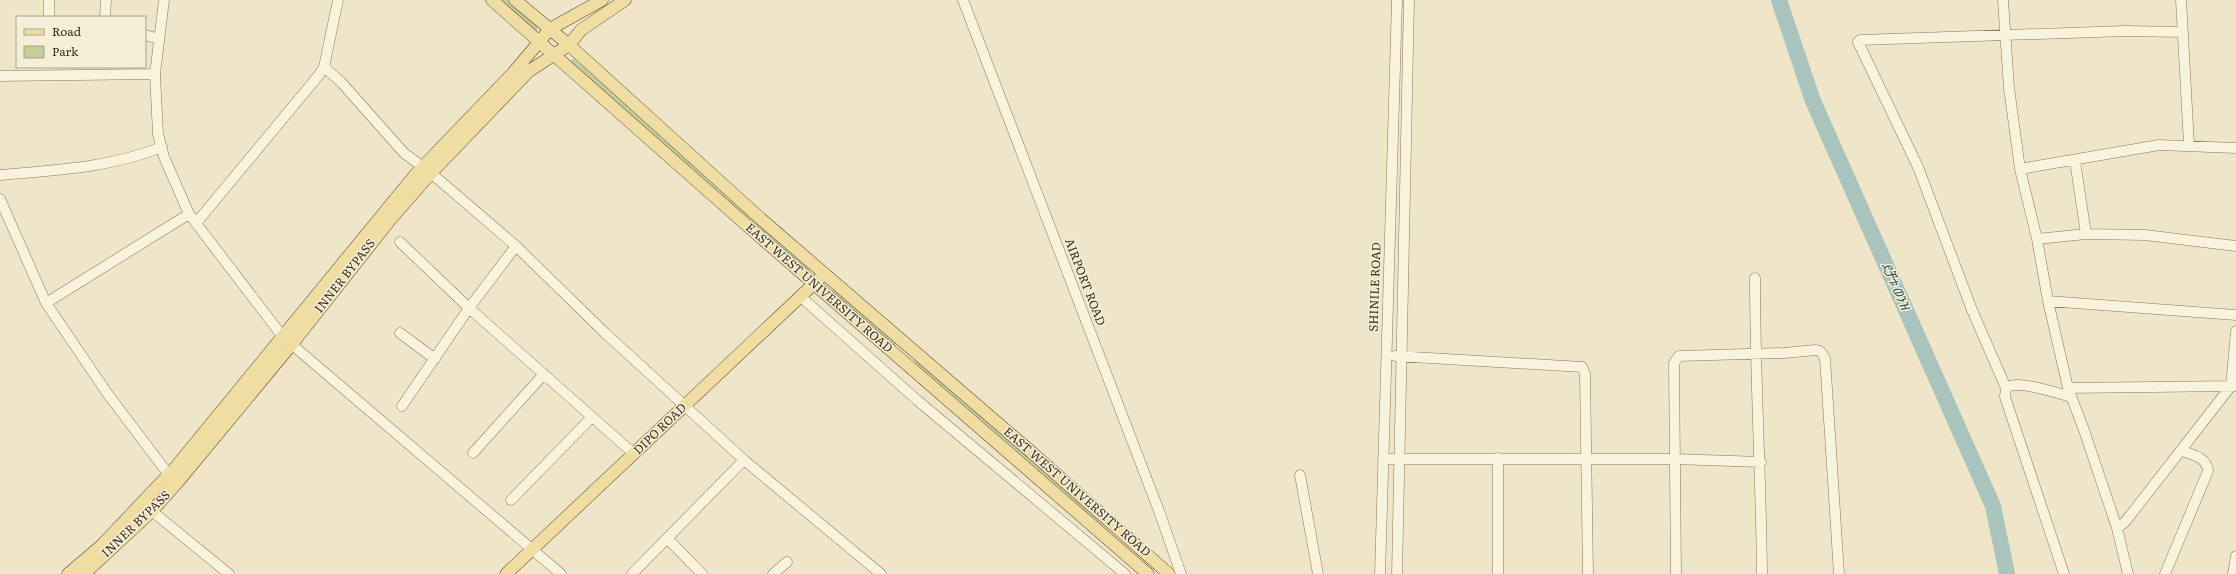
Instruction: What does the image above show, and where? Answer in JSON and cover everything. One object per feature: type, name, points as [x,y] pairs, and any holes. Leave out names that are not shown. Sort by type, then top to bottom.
[{"type":"main road","name":"EAST WEST UNIVERSITY ROAD","points":[[492,0],[538,42],[1148,574]]},
{"type":"main road","name":"EAST WEST UNIVERSITY ROAD","points":[[515,0],[569,45],[761,220],[908,345],[1168,574]]},
{"type":"main road","name":"INNER BYPASS","points":[[68,574],[102,545],[169,475],[287,341],[390,220],[427,170],[550,29],[602,0]]},
{"type":"main road","name":"INNER BYPASS","points":[[427,170],[529,71],[569,45],[581,30],[625,0]]},
{"type":"main road","name":"DIPO ROAD","points":[[506,574],[824,274]]},
{"type":"main road","name":"INNER BYPASS","points":[[84,574],[152,511],[287,341]]},
{"type":"main road","points":[[898,356],[908,345]]},
{"type":"street","points":[[49,0],[49,16]]},
{"type":"street","points":[[105,16],[106,0]]},
{"type":"street","points":[[164,0],[158,39],[155,74],[158,134],[189,214],[197,222],[287,341],[561,574]]},
{"type":"street","points":[[197,222],[313,83],[324,67],[338,0]]},
{"type":"street","name":"AIRPORT ROAD","points":[[963,0],[1153,496],[1181,574]]},
{"type":"street","name":"SHINILE ROAD","points":[[1380,574],[1397,0]]},
{"type":"street","points":[[1396,574],[1408,0]]},
{"type":"street","points":[[2003,0],[2011,104],[2020,169],[2036,239],[2048,302],[2069,393],[2084,430],[2117,528],[2128,574]]},
{"type":"street","points":[[2182,0],[2189,145]]},
{"type":"street","points":[[2064,574],[2005,397],[2006,388],[1972,310],[1918,166],[1858,44],[1860,40],[2125,31],[2183,32]]},
{"type":"street","points":[[146,35],[158,39]]},
{"type":"street","points":[[324,67],[341,82],[404,153],[427,170],[516,246],[604,333],[744,460],[881,574]]},
{"type":"street","points":[[0,76],[155,74]]},
{"type":"street","points":[[2020,169],[2075,161],[2159,145],[2236,148]]},
{"type":"street","points":[[0,175],[96,167],[137,157],[162,147]]},
{"type":"street","points":[[2075,161],[2086,234]]},
{"type":"street","points":[[1,204],[46,303],[107,393],[169,475]]},
{"type":"street","points":[[46,303],[189,214]]},
{"type":"street","points":[[2036,239],[2086,234],[2144,235],[2236,246]]},
{"type":"street","points":[[400,242],[469,308],[634,454]]},
{"type":"street","points":[[402,406],[469,308],[516,246]]},
{"type":"street","points":[[1755,278],[1755,354],[1760,462],[1762,574]]},
{"type":"street","points":[[801,297],[917,400],[1124,574]]},
{"type":"street","points":[[2048,302],[2204,311],[2236,315]]},
{"type":"street","points":[[2117,528],[2125,522],[2233,386],[2236,331]]},
{"type":"street","points":[[400,333],[434,359]]},
{"type":"street","points":[[1676,574],[1674,363],[1676,358],[1680,356],[1755,354],[1816,350],[1820,351],[1825,358],[1839,574]]},
{"type":"street","points":[[1386,356],[1582,367],[1585,374],[1585,460],[1588,574]]},
{"type":"street","points":[[473,453],[544,374]]},
{"type":"street","points":[[2006,388],[2023,385],[2069,393],[2134,386],[2233,386]]},
{"type":"street","points":[[511,500],[592,417]]},
{"type":"street","points":[[2165,574],[2208,471],[2208,466],[2203,459],[2182,451]]},
{"type":"street","points":[[1383,459],[1498,458],[1760,462]]},
{"type":"street","points":[[1498,458],[1498,574]]},
{"type":"street","points":[[632,574],[744,460]]},
{"type":"street","points":[[1300,475],[1318,574]]},
{"type":"street","points":[[142,503],[229,574]]},
{"type":"street","points":[[667,538],[702,574]]},
{"type":"street","points":[[2233,574],[2236,556]]},
{"type":"street","points":[[773,574],[787,562]]},
{"type":"green space","points":[[498,0],[508,0],[538,26],[537,30],[535,31]]},
{"type":"green space","points":[[574,59],[808,262],[813,270],[808,270],[571,63],[571,60]]},
{"type":"green space","points":[[833,287],[898,343],[897,345],[894,345],[832,292]]},
{"type":"green space","points":[[916,359],[1133,549],[1064,494],[917,365],[914,360]]},
{"type":"waterway","name":"ደቻቱ ወንዝ","points":[[1779,0],[1813,101],[1993,506],[2007,574]]}]
